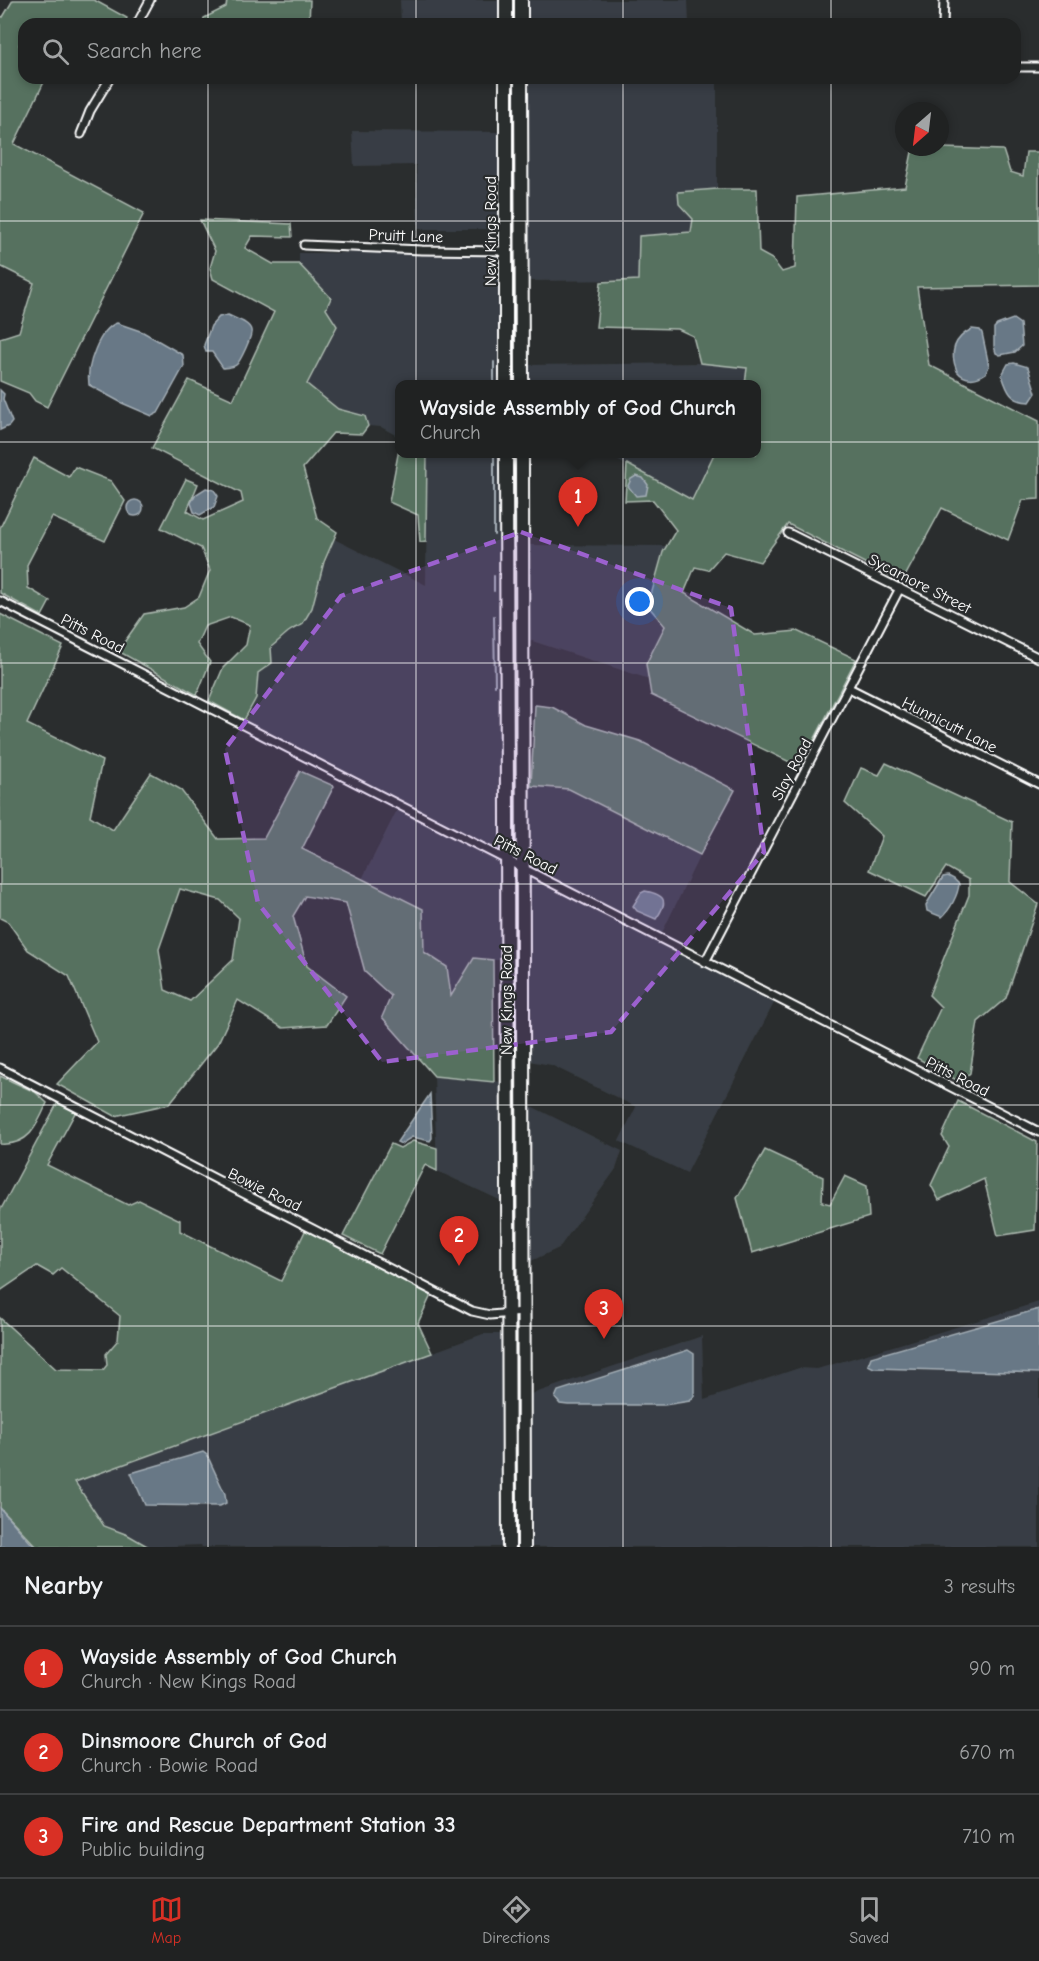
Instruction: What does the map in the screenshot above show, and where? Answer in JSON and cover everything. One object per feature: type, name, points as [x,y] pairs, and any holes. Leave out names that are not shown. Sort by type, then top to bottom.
[{"type":"highway","points":[[506,0],[506,18]]},
{"type":"highway","points":[[521,0],[521,18]]},
{"type":"highway","name":"New Kings Road","points":[[506,84],[506,380]]},
{"type":"highway","name":"New Kings Road","points":[[521,84],[522,380]]},
{"type":"highway","name":"New Kings Road","points":[[506,458],[509,1547]]},
{"type":"highway","name":"New Kings Road","points":[[522,458],[524,1547]]},
{"type":"street","points":[[140,18],[150,0]]},
{"type":"street","points":[[943,18],[944,0]]},
{"type":"street","points":[[1021,67],[1039,68]]},
{"type":"street","points":[[81,134],[90,111],[106,84]]},
{"type":"street","name":"Pruitt Lane","points":[[304,245],[507,251]]},
{"type":"street","points":[[506,331],[522,331]]},
{"type":"street","name":"Sycamore Street","points":[[788,533],[1039,658]]},
{"type":"street","name":"Slay Road","points":[[705,962],[900,588]]},
{"type":"street","points":[[507,598],[522,597]]},
{"type":"street","name":"Pitts Road","points":[[0,601],[1039,1132]]},
{"type":"street","name":"Hunnicutt Lane","points":[[849,688],[1039,784]]},
{"type":"street","name":"Bowie Road","points":[[0,1068],[472,1311],[490,1315],[523,1312]]},
{"type":"street","points":[[508,1092],[523,1092]]},
{"type":"street","points":[[508,1374],[524,1371]]},
{"type":"highlighted area","points":[[521,532],[731,608],[764,852],[611,1032],[382,1062],[258,903],[225,749],[341,596]]},
{"type":"shaded area","points":[[400,0],[502,0],[502,18],[401,18]]},
{"type":"shaded area","points":[[526,0],[688,0],[689,18],[526,18]]},
{"type":"shaded area","points":[[526,84],[717,84],[717,189],[679,192],[679,204],[693,219],[691,233],[638,280],[527,281]]},
{"type":"shaded area","points":[[352,131],[502,132],[502,229],[418,229],[416,165],[354,166]]},
{"type":"shaded area","points":[[503,252],[503,380],[395,380],[395,435],[381,427],[368,426],[364,416],[338,409],[307,384],[337,326],[326,308],[330,298],[299,264],[299,253]]},
{"type":"shaded area","points":[[700,363],[748,368],[746,380],[526,380],[527,365]]},
{"type":"shaded area","points":[[427,458],[503,458],[503,960],[493,960],[451,997],[447,967],[424,952],[423,909],[362,879],[398,808],[242,728],[256,698],[258,673],[271,647],[282,639],[289,629],[302,625],[334,539],[426,585]]},
{"type":"shaded area","points":[[613,458],[712,458],[692,501]]},
{"type":"shaded area","points":[[527,545],[666,546],[663,552],[666,626],[646,664],[649,679],[529,640]]},
{"type":"shaded area","points":[[531,786],[569,789],[700,855],[658,941],[775,1001],[687,1173],[619,1141],[636,1107],[551,1065],[529,1061]]},
{"type":"shaded area","points":[[434,1076],[503,1082],[504,1202],[437,1171]]},
{"type":"shaded area","points":[[529,1105],[622,1151],[616,1169],[559,1248],[529,1262]]},
{"type":"shaded area","points":[[1039,1302],[1039,1547],[529,1547],[529,1395],[702,1336],[704,1400],[799,1368],[817,1369]]},
{"type":"shaded area","points":[[483,1334],[504,1334],[504,1547],[202,1547],[201,1545],[149,1547],[128,1535],[104,1526],[75,1482]]},
{"type":"green space","points":[[13,0],[94,0],[127,18],[18,18],[18,84],[43,84],[14,144],[144,213],[47,407],[35,401],[29,393],[0,381],[0,338],[19,332],[34,283],[0,266],[0,16],[3,17]]},
{"type":"green space","points":[[227,0],[310,0],[309,18],[204,18],[226,7]]},
{"type":"green space","points":[[949,148],[1003,150],[1010,172],[1023,176],[1026,152],[1039,152],[1039,285],[917,287],[929,365],[1039,421],[1039,499],[1023,500],[1008,540],[942,508],[902,582],[788,524],[760,562],[724,552],[708,570],[695,567],[684,593],[755,635],[797,631],[856,659],[800,767],[651,695],[646,664],[665,626],[648,606],[663,552],[676,530],[653,500],[625,501],[627,464],[692,500],[712,458],[761,458],[761,380],[746,380],[747,368],[700,363],[693,336],[678,329],[596,327],[601,282],[638,280],[639,236],[691,232],[693,219],[679,204],[678,192],[757,189],[759,252],[772,259],[782,272],[795,268],[797,197],[905,187],[911,156],[949,156]]},
{"type":"green space","points":[[200,220],[291,224],[292,237],[252,236],[245,248],[273,264],[299,264],[331,298],[326,309],[337,326],[307,384],[338,409],[365,416],[368,426],[362,434],[333,433],[303,468],[317,518],[337,532],[324,562],[312,608],[302,625],[289,632],[271,647],[272,663],[258,673],[256,698],[244,720],[209,701],[223,668],[246,645],[250,625],[231,617],[205,626],[197,644],[210,662],[197,695],[118,651],[144,614],[184,607],[199,597],[210,570],[201,548],[161,528],[186,479],[198,484],[187,511],[203,520],[243,502],[241,493],[152,448],[189,380],[233,400],[274,312],[213,279],[210,268],[215,251]]},
{"type":"green space","points":[[34,458],[69,477],[75,467],[111,481],[125,501],[105,541],[52,517],[27,565],[28,588],[50,601],[42,616],[0,593],[0,528]]},
{"type":"green space","points":[[397,458],[427,458],[426,541],[420,542],[418,515],[389,502]]},
{"type":"green space","points":[[0,614],[63,646],[27,724],[102,761],[90,816],[113,830],[151,773],[180,789],[218,839],[264,838],[300,771],[334,786],[302,849],[423,909],[424,952],[447,967],[451,996],[474,958],[493,960],[494,1082],[434,1076],[382,1017],[391,996],[365,972],[346,903],[305,896],[293,916],[307,966],[346,996],[327,1025],[283,1028],[238,1000],[218,1043],[169,1104],[115,1116],[57,1084],[97,1042],[69,976],[28,950],[8,922],[0,918]],"holes":[[[180,889],[220,900],[239,918],[233,960],[190,1001],[165,990],[159,949]]]},
{"type":"green space","points":[[535,705],[552,707],[586,725],[640,741],[735,790],[700,855],[569,789],[531,786]]},
{"type":"green space","points":[[886,763],[1012,822],[1010,882],[1038,904],[1006,998],[978,1022],[970,1073],[960,1082],[917,1058],[941,1007],[929,995],[969,895],[969,880],[946,867],[926,897],[869,870],[882,836],[845,803],[861,768],[879,775]]},
{"type":"green space","points":[[0,1076],[35,1092],[47,1103],[31,1133],[18,1142],[10,1144],[0,1144]]},
{"type":"green space","points":[[958,1101],[1037,1142],[1035,1230],[998,1236],[984,1179],[939,1200],[931,1185],[949,1147],[942,1136]]},
{"type":"green space","points":[[58,1102],[76,1111],[47,1165],[128,1205],[139,1200],[180,1220],[180,1231],[281,1281],[306,1229],[432,1293],[418,1323],[432,1353],[75,1482],[104,1526],[128,1535],[149,1547],[37,1547],[0,1508],[0,1318],[56,1369],[103,1370],[107,1365],[106,1354],[118,1340],[120,1316],[61,1268],[53,1275],[37,1266],[0,1291],[0,1211]]},
{"type":"green space","points":[[413,1141],[437,1148],[437,1171],[425,1165],[380,1254],[343,1236],[391,1144],[400,1148]]},
{"type":"green space","points":[[765,1150],[823,1177],[822,1202],[830,1204],[845,1176],[867,1186],[869,1217],[752,1253],[737,1198]]},
{"type":"water","points":[[228,315],[248,325],[251,333],[238,363],[233,367],[223,368],[212,352],[206,352],[204,345],[211,326],[219,317]]},
{"type":"water","points":[[1013,319],[1020,324],[1022,346],[1015,352],[1000,355],[996,353],[994,346],[994,328]]},
{"type":"water","points":[[117,323],[143,332],[183,355],[184,366],[158,413],[152,416],[89,385],[92,359],[99,341]]},
{"type":"water","points":[[972,329],[980,330],[982,333],[989,366],[986,373],[971,378],[963,377],[957,371],[953,352],[957,341]]},
{"type":"water","points":[[1014,363],[1028,367],[1036,393],[1030,402],[1014,398],[1006,386],[1002,375],[1008,364]]},
{"type":"water","points":[[0,390],[4,394],[3,399],[12,422],[0,430]]},
{"type":"water","points":[[636,476],[643,478],[648,485],[646,495],[636,496],[628,486],[631,479]]},
{"type":"water","points":[[206,488],[214,490],[218,496],[214,507],[200,515],[194,512],[191,503],[195,495]]},
{"type":"water","points":[[132,500],[138,500],[143,508],[141,514],[132,516],[127,511],[127,505]]},
{"type":"water","points":[[948,876],[959,884],[953,902],[942,917],[927,911],[926,905],[943,877]]},
{"type":"water","points":[[645,891],[658,895],[663,900],[664,904],[656,919],[637,911],[633,906],[641,893]]},
{"type":"water","points":[[430,1094],[432,1138],[430,1141],[412,1137],[401,1144],[397,1142]]},
{"type":"water","points":[[1039,1309],[1039,1373],[874,1368],[868,1365],[871,1357]]},
{"type":"water","points":[[688,1350],[694,1354],[694,1396],[690,1401],[664,1405],[568,1405],[560,1404],[555,1398],[558,1391]]},
{"type":"water","points":[[203,1452],[207,1455],[225,1494],[226,1503],[220,1506],[145,1505],[131,1473]]},
{"type":"water","points":[[0,1508],[31,1543],[37,1547],[0,1547]]},
{"type":"waterway","points":[[494,362],[494,380]]},
{"type":"waterway","points":[[494,458],[494,535]]},
{"type":"waterway","points":[[494,576],[494,591]]},
{"type":"waterway","points":[[494,616],[495,686]]},
{"type":"place","name":"Wayside Assembly of God Church","points":[[578,527]]},
{"type":"place","name":"Dinsmoore Church of God","points":[[459,1266]]},
{"type":"place","name":"Fire and Rescue Department Station 33","points":[[604,1339]]}]
